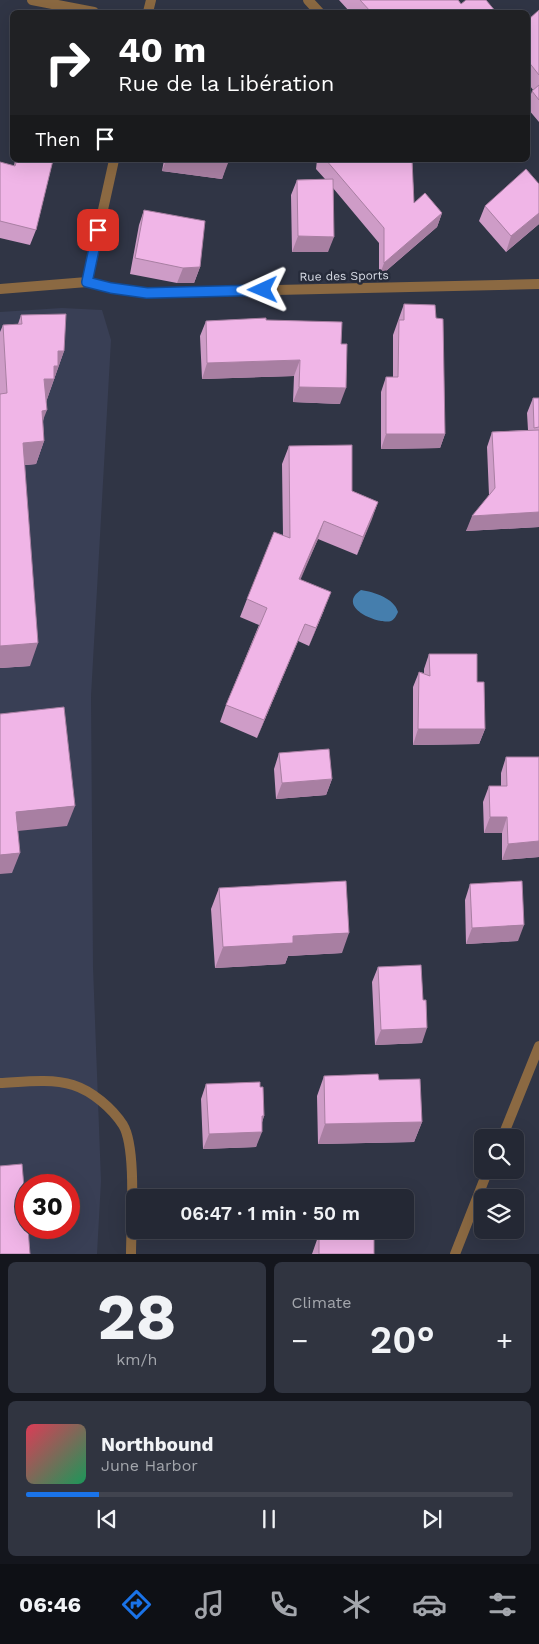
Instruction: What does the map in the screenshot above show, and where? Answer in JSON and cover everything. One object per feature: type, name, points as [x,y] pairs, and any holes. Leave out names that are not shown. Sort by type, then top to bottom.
[{"type":"street","points":[[32,0],[84,10]]},
{"type":"street","points":[[308,0],[317,10]]},
{"type":"street","points":[[87,282],[114,162]]},
{"type":"street","name":"Rue des Sports","points":[[0,289],[87,282],[111,288],[147,293],[539,284]]},
{"type":"street","points":[[506,1129],[539,1046]]},
{"type":"street","points":[[0,1083],[43,1082],[72,1085],[98,1098],[123,1126],[131,1149],[131,1254]]},
{"type":"street","points":[[455,1254],[484,1179]]},
{"type":"shaded area","points":[[62,308],[102,310],[111,340],[91,696],[93,967],[101,1181],[97,1254],[0,1254],[0,312]]},
{"type":"water","points":[[361,590],[372,592],[388,599],[398,612],[394,618],[391,621],[385,622],[369,617],[356,608],[353,603],[354,596]]},
{"type":"building","points":[[360,0],[458,0],[461,4],[466,0],[486,0],[494,10],[369,10]]},
{"type":"building","points":[[539,10],[539,75],[530,64],[530,18]]},
{"type":"building","points":[[539,85],[539,100],[532,91]]},
{"type":"building","points":[[0,162],[15,166],[16,162],[53,162],[36,230],[0,221]]},
{"type":"building","points":[[328,162],[412,162],[414,203],[425,193],[442,213],[384,263],[384,228]]},
{"type":"building","points":[[526,169],[539,184],[539,213],[511,236],[485,206]]},
{"type":"building","points":[[333,179],[334,237],[298,236],[297,180]]},
{"type":"building","points":[[144,210],[205,221],[200,267],[183,268],[135,258]]},
{"type":"building","points":[[404,304],[435,305],[436,318],[443,319],[445,434],[386,434],[386,377],[398,377],[399,320],[404,320]]},
{"type":"building","points":[[66,314],[64,351],[58,351],[58,366],[54,366],[54,379],[44,379],[47,410],[42,411],[44,441],[23,443],[38,643],[0,646],[0,394],[7,393],[3,325],[22,324],[21,315]]},
{"type":"building","points":[[266,318],[266,320],[342,322],[341,344],[347,344],[346,388],[299,387],[300,360],[207,363],[206,321]]},
{"type":"building","points":[[533,398],[539,398],[539,427],[534,428]]},
{"type":"building","points":[[539,430],[539,512],[472,516],[495,488],[492,432]]},
{"type":"building","points":[[352,445],[352,491],[378,502],[363,537],[324,521],[299,579],[331,592],[316,628],[305,624],[264,720],[226,705],[267,608],[247,599],[274,532],[290,538],[289,446]]},
{"type":"building","points":[[429,654],[477,654],[477,682],[484,682],[485,729],[418,729],[419,672],[430,676]]},
{"type":"building","points":[[64,707],[75,806],[16,812],[20,853],[0,855],[0,714]]},
{"type":"building","points":[[329,749],[332,779],[282,783],[279,753]]},
{"type":"building","points":[[506,757],[539,757],[539,841],[508,844],[507,817],[490,817],[489,786],[507,786]]},
{"type":"building","points":[[346,881],[349,933],[293,936],[293,943],[223,947],[219,888]]},
{"type":"building","points":[[522,881],[524,925],[472,928],[470,884]]},
{"type":"building","points":[[421,965],[423,1000],[426,1000],[427,1028],[381,1030],[378,967]]},
{"type":"building","points":[[378,1074],[379,1080],[420,1079],[422,1122],[325,1124],[324,1076]]},
{"type":"building","points":[[260,1082],[260,1087],[263,1087],[264,1116],[262,1116],[262,1132],[209,1134],[206,1084]]},
{"type":"building","points":[[22,1164],[23,1174],[15,1174],[15,1239],[29,1239],[30,1254],[0,1254],[0,1166]]},
{"type":"building","points":[[319,1239],[374,1239],[374,1254],[319,1254]]},
{"type":"route","points":[[98,230],[87,282],[111,288],[147,293],[263,290]]}]
